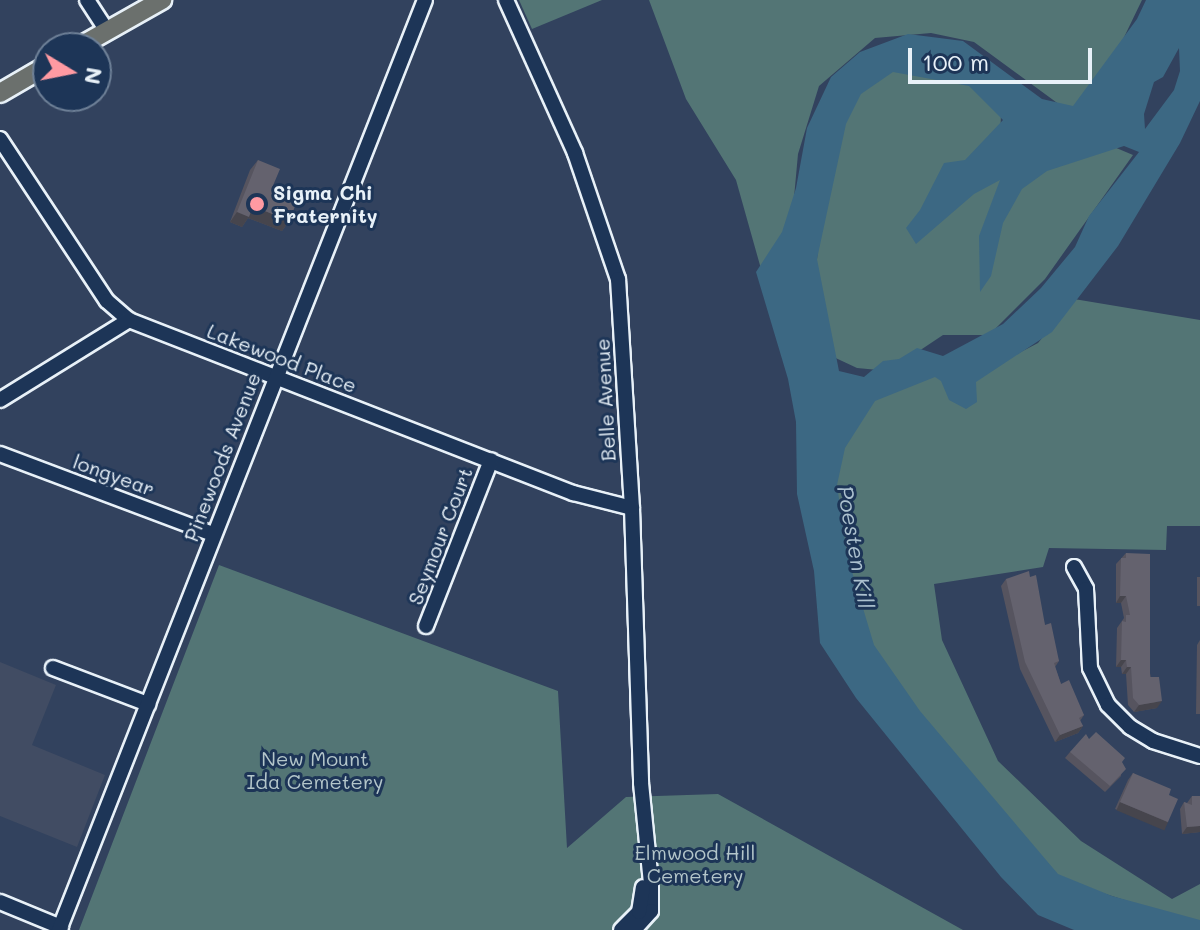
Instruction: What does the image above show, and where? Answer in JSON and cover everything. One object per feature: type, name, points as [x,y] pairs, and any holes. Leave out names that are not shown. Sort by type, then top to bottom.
[{"type":"main road","points":[[107,31],[162,0]]},
{"type":"main road","points":[[0,93],[32,74]]},
{"type":"street","points":[[87,0],[107,31]]},
{"type":"street","name":"Pinewoods Avenue","points":[[60,928],[425,0]]},
{"type":"street","name":"Belle Avenue","points":[[506,0],[575,153],[615,264],[632,508],[641,783],[651,911],[634,930]]},
{"type":"street","name":"Lakewood Place","points":[[0,139],[107,301],[129,320],[573,493],[632,508]]},
{"type":"street","points":[[0,400],[117,331],[129,320]]},
{"type":"street","name":"longyear","points":[[0,454],[213,534]]},
{"type":"street","name":"Seymour Court","points":[[426,626],[491,460]]},
{"type":"street","points":[[1074,567],[1086,589],[1090,668],[1108,705],[1130,727],[1153,741],[1200,756]]},
{"type":"street","points":[[53,668],[148,704]]},
{"type":"street","name":"Belle Avenue","points":[[621,930],[639,912],[642,900],[640,845],[646,820]]},
{"type":"street","points":[[0,902],[60,928]]},
{"type":"shaded area","points":[[1146,0],[1200,0],[1200,101],[1180,143],[1118,246],[1052,332],[976,382],[977,402],[966,409],[949,400],[941,381],[935,377],[875,401],[845,448],[837,485],[847,555],[874,645],[920,711],[1058,874],[1112,896],[1200,920],[1200,930],[1074,930],[1038,915],[1001,877],[856,698],[820,643],[814,571],[797,494],[796,422],[788,379],[756,272],[782,232],[796,188],[807,128],[831,77],[860,52],[908,34],[963,41],[1042,99],[1073,106],[1137,19]],"holes":[[[1179,48],[1180,71],[1174,90],[1145,129],[1144,114],[1154,82],[1163,77]],[[893,72],[969,86],[1003,120],[965,160],[944,163],[920,210],[906,228],[916,244],[974,194],[1000,180],[979,236],[980,292],[991,276],[1003,223],[1022,189],[1047,171],[1124,146],[1139,152],[1089,216],[1075,247],[1041,288],[1003,324],[943,356],[917,348],[899,359],[883,361],[864,377],[839,371],[817,259],[846,124],[861,94]]]},
{"type":"shaded area","points":[[0,662],[56,685],[32,745],[105,775],[77,847],[0,816]]},
{"type":"green space","points":[[519,0],[602,0],[532,29]]},
{"type":"green space","points":[[649,0],[1142,0],[1114,58],[1075,116],[974,42],[931,33],[875,38],[819,86],[798,154],[781,340],[736,180],[686,99]]},
{"type":"green space","points":[[896,69],[969,82],[1001,113],[999,178],[1114,147],[1133,155],[1045,279],[989,335],[943,335],[889,371],[857,368],[810,346],[821,210],[840,128],[861,90]]},
{"type":"green space","points":[[1074,299],[1200,320],[1200,526],[1167,526],[1166,550],[1049,548],[1043,567],[934,584],[942,640],[998,761],[1081,841],[1172,899],[1200,884],[1200,924],[1049,876],[933,743],[869,640],[845,563],[834,486],[841,445],[872,399],[935,374],[975,376],[1038,343]]},
{"type":"green space","name":"New Mount Ida Cemetery","points":[[219,565],[558,691],[567,848],[626,797],[718,794],[963,930],[79,930]]},
{"type":"building","name":"Sigma Chi Fraternity","points":[[258,160],[280,169],[272,188],[298,199],[289,221],[253,206],[249,217],[237,212]]},
{"type":"building","points":[[1126,553],[1150,554],[1150,677],[1159,677],[1162,701],[1139,705],[1133,698],[1131,667],[1127,667],[1126,660],[1121,660],[1122,621],[1126,622],[1126,615],[1130,615],[1126,596],[1120,596],[1121,558],[1126,558]]},
{"type":"building","points":[[1029,571],[1030,577],[1036,575],[1045,625],[1051,623],[1059,661],[1054,663],[1061,684],[1069,680],[1084,715],[1079,718],[1083,726],[1060,735],[1025,662],[1006,579]]},
{"type":"building","points":[[1096,732],[1125,758],[1122,762],[1126,769],[1110,786],[1070,752],[1086,734],[1089,739]]},
{"type":"building","points":[[1133,773],[1171,789],[1169,795],[1178,799],[1168,822],[1120,802]]},
{"type":"building","points":[[1192,796],[1200,796],[1200,826],[1187,827],[1184,802],[1192,805]]},
{"type":"place","name":"Sigma Chi Fraternity","points":[[257,204]]},
{"type":"water label","name":"Poesten Kill","points":[[856,547]]},
{"type":"park label","name":"Elmwood Hill Cemetery","points":[[695,864]]}]
